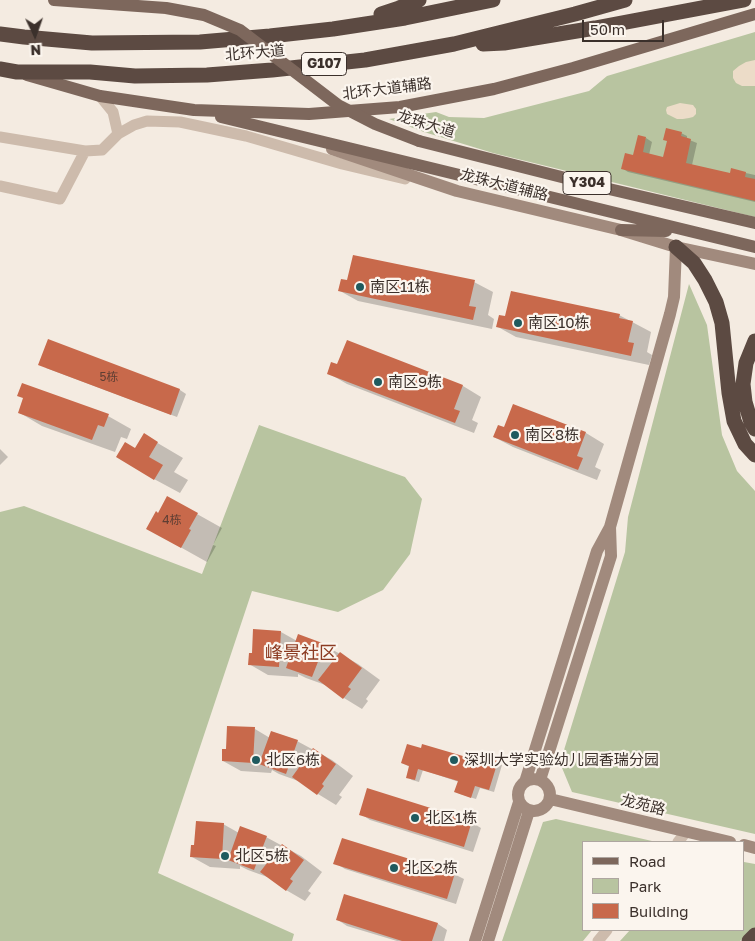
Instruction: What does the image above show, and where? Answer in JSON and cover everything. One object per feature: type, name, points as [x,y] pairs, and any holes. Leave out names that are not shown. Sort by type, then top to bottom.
[{"type":"highway","points":[[333,30],[419,0]]},
{"type":"highway","name":"北环大道","points":[[0,34],[92,43],[200,42],[333,30],[405,18],[492,0]]},
{"type":"highway","name":"北环大道","points":[[0,69],[17,72],[90,72],[135,76],[207,75],[365,60],[454,44],[625,0]]},
{"type":"highway","points":[[454,44],[514,42],[744,0]]},
{"type":"highway","points":[[676,247],[694,263],[706,280],[716,302],[722,323],[729,393],[734,421],[745,444],[755,455]]},
{"type":"highway","points":[[755,341],[746,363],[743,384],[745,402],[755,429]]},
{"type":"highway","points":[[749,941],[755,936]]},
{"type":"main road","name":"龙珠大道","points":[[54,0],[166,8],[204,14],[240,30],[338,105],[374,124],[419,141],[755,223]]},
{"type":"main road","name":"北环大道辅路","points":[[17,72],[100,96],[194,110],[309,114],[400,107],[503,87],[755,14]]},
{"type":"main road","points":[[194,110],[755,247]]},
{"type":"main road","points":[[621,230],[690,231]]},
{"type":"street","points":[[100,96],[113,112],[118,134]]},
{"type":"street","points":[[0,137],[86,151],[102,150],[118,134],[147,121],[180,122],[246,136],[342,164],[456,191]]},
{"type":"street","name":"龙珠大道辅路","points":[[278,131],[456,191],[621,230],[676,247],[755,264]]},
{"type":"street","points":[[0,186],[60,199],[86,151]]},
{"type":"street","points":[[525,782],[535,779],[545,784],[550,793],[548,804],[540,810],[529,811],[523,808],[519,802],[517,797],[518,791],[525,782],[597,551],[610,527],[674,297],[676,247]]},
{"type":"street","points":[[540,780],[611,556],[610,527]]},
{"type":"street","name":"龙苑路","points":[[550,799],[682,837],[720,841]]},
{"type":"street","points":[[475,941],[519,802]]},
{"type":"street","points":[[488,941],[529,811]]},
{"type":"street","points":[[598,941],[606,931]]},
{"type":"green space","points":[[755,32],[755,217],[493,153],[389,119],[436,112],[449,117],[484,118],[589,91],[607,76]]},
{"type":"green space","points":[[689,284],[707,325],[722,435],[737,471],[755,491],[755,834],[572,792],[560,763],[625,552],[628,517]]},
{"type":"green space","points":[[259,425],[405,477],[422,499],[410,554],[383,590],[338,612],[252,591],[158,873],[294,934],[292,941],[0,941],[0,512],[24,506],[202,574]]},
{"type":"green space","points":[[556,819],[652,841],[582,841],[582,931],[591,931],[583,941],[502,941],[543,822]]},
{"type":"green space","points":[[745,862],[755,864],[755,928],[740,941],[620,941],[629,931],[745,931]]},
{"type":"shaded area","points":[[755,60],[755,86],[742,86],[736,83],[733,78],[733,71],[746,62]]},
{"type":"shaded area","points":[[680,103],[693,105],[696,109],[696,114],[693,117],[677,119],[667,114],[667,107]]},
{"type":"building","points":[[666,128],[682,132],[681,136],[691,139],[686,163],[730,173],[731,168],[746,172],[745,177],[755,179],[755,201],[621,169],[625,153],[633,155],[638,135],[646,137],[643,152],[663,157],[667,141],[663,140]]},
{"type":"building","name":"南区11栋","points":[[353,255],[475,280],[469,306],[476,307],[473,320],[338,291],[341,279],[347,280]]},
{"type":"building","name":"南区10栋","points":[[511,291],[620,314],[619,318],[633,321],[628,342],[634,343],[631,356],[496,327],[499,315],[505,316]]},
{"type":"building","points":[[48,339],[180,389],[171,415],[38,365]]},
{"type":"building","name":"南区9栋","points":[[347,340],[463,385],[454,409],[460,411],[455,423],[327,374],[331,362],[337,364]]},
{"type":"building","points":[[22,383],[109,414],[104,427],[98,425],[92,440],[18,413],[23,398],[17,396]]},
{"type":"building","name":"南区8栋","points":[[513,404],[586,432],[577,456],[583,458],[578,470],[493,437],[498,425],[504,427]]},
{"type":"building","points":[[144,433],[158,442],[149,457],[163,465],[154,480],[116,457],[125,442],[135,448]]},
{"type":"building","points":[[167,496],[198,513],[181,548],[146,529],[156,511],[158,513]]},
{"type":"building","points":[[253,629],[281,631],[279,667],[248,665],[249,653],[252,653]]},
{"type":"building","points":[[298,634],[325,644],[312,677],[286,668]]},
{"type":"building","points":[[340,652],[362,668],[348,687],[351,689],[343,699],[318,680]]},
{"type":"building","points":[[227,726],[255,727],[253,763],[222,761],[222,749],[226,749]]},
{"type":"building","points":[[271,731],[298,740],[286,774],[259,764]]},
{"type":"building","points":[[407,744],[421,748],[422,744],[473,759],[475,754],[498,761],[489,790],[475,786],[471,798],[454,792],[458,781],[418,769],[415,780],[406,778],[409,766],[401,763]]},
{"type":"building","points":[[313,748],[336,764],[317,795],[292,777]]},
{"type":"building","name":"北区1栋","points":[[367,788],[472,821],[464,847],[359,815]]},
{"type":"building","points":[[196,821],[224,823],[222,859],[190,857],[191,845],[194,845]]},
{"type":"building","points":[[240,826],[267,836],[254,870],[228,860]]},
{"type":"building","name":"北区2栋","points":[[342,838],[455,873],[447,899],[333,864]]},
{"type":"building","points":[[282,844],[304,860],[290,879],[293,881],[286,891],[260,872]]},
{"type":"building","points":[[344,894],[438,923],[432,941],[402,941],[336,920]]},
{"type":"place","name":"南区11栋","points":[[360,287]]},
{"type":"place","name":"南区10栋","points":[[518,323]]},
{"type":"place","name":"南区9栋","points":[[378,382]]},
{"type":"place","name":"南区8栋","points":[[515,435]]},
{"type":"place","name":"北区6栋","points":[[256,760]]},
{"type":"place","name":"深圳大学实验幼儿园香瑞分园","points":[[454,760]]},
{"type":"place","name":"北区1栋","points":[[415,818]]},
{"type":"place","name":"北区5栋","points":[[225,856]]},
{"type":"place","name":"北区2栋","points":[[394,868]]},
{"type":"district","name":"峰景社区","points":[[301,653]]}]
